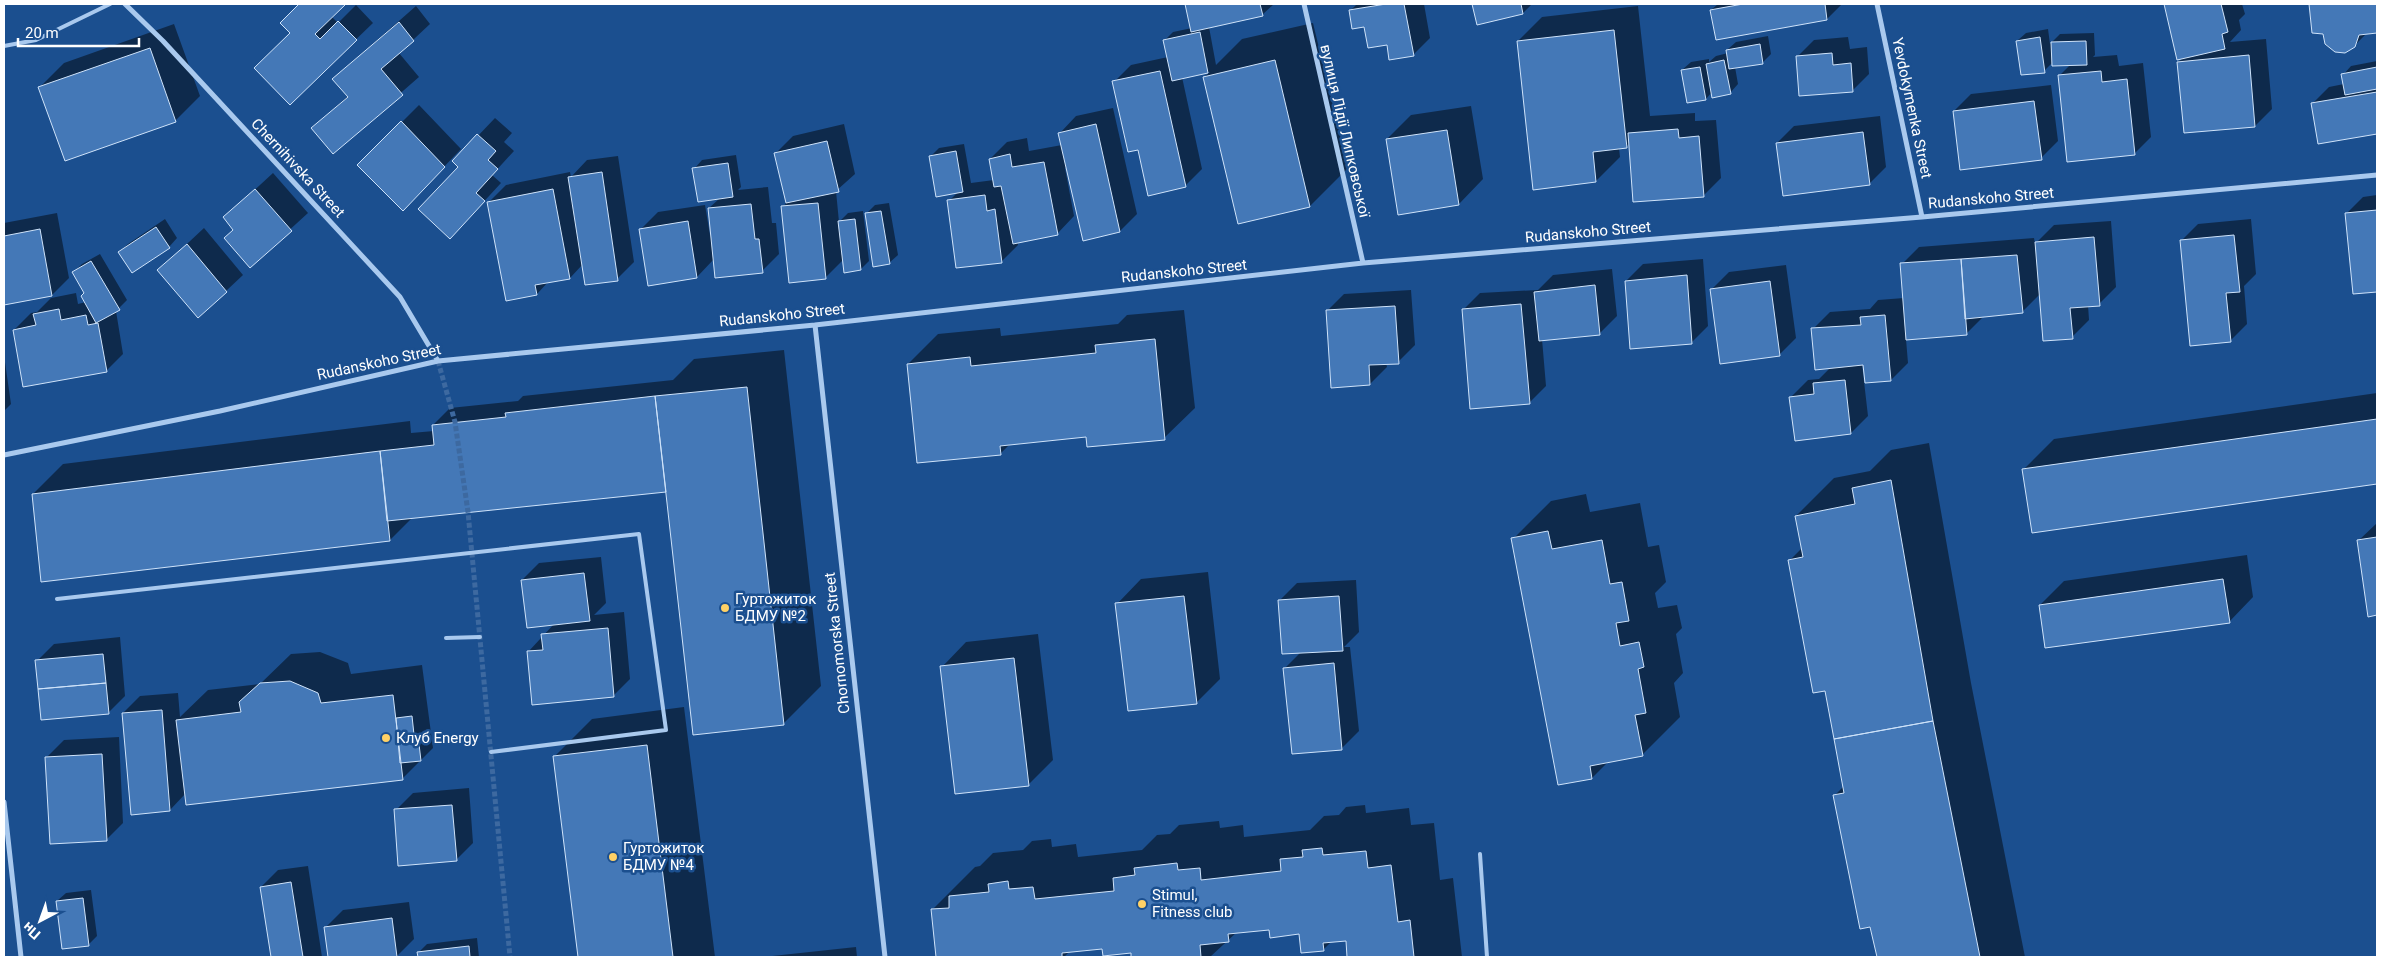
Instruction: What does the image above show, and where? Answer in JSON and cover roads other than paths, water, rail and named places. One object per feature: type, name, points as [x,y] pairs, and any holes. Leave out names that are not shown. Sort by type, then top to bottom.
[{"type":"street","name":"Chernihivska Street","points":[[125,4],[163,41],[400,297],[438,361]]},
{"type":"street","name":"вулиця Лідії Липковської","points":[[1304,4],[1363,263]]},
{"type":"street","name":"Yevdokymenka Street","points":[[1877,4],[1922,217]]},
{"type":"street","name":"Rudanskoho Street","points":[[4,455],[220,411],[438,361],[815,325],[1363,263],[1922,217],[2377,175]]},
{"type":"street","name":"Chornomorska Street","points":[[815,325],[885,957]]},
{"type":"street","points":[[4,802],[21,957]]},
{"type":"lane","points":[[4,46],[36,40],[110,4]]},
{"type":"lane","points":[[56,599],[639,534],[666,730],[491,752]]},
{"type":"lane","points":[[446,638],[480,637]]},
{"type":"lane","points":[[1480,854],[1487,957]]},
{"type":"tunnel","points":[[438,361],[455,422],[468,512],[510,957]]},
{"type":"place","name":"Гуртожиток БДМУ №2","points":[[725,608]]},
{"type":"place","name":"Клуб Energy","points":[[386,738]]},
{"type":"place","name":"Гуртожиток БДМУ №4","points":[[613,857]]},
{"type":"place","name":"Stimul, Fitness club","points":[[1142,904]]}]
